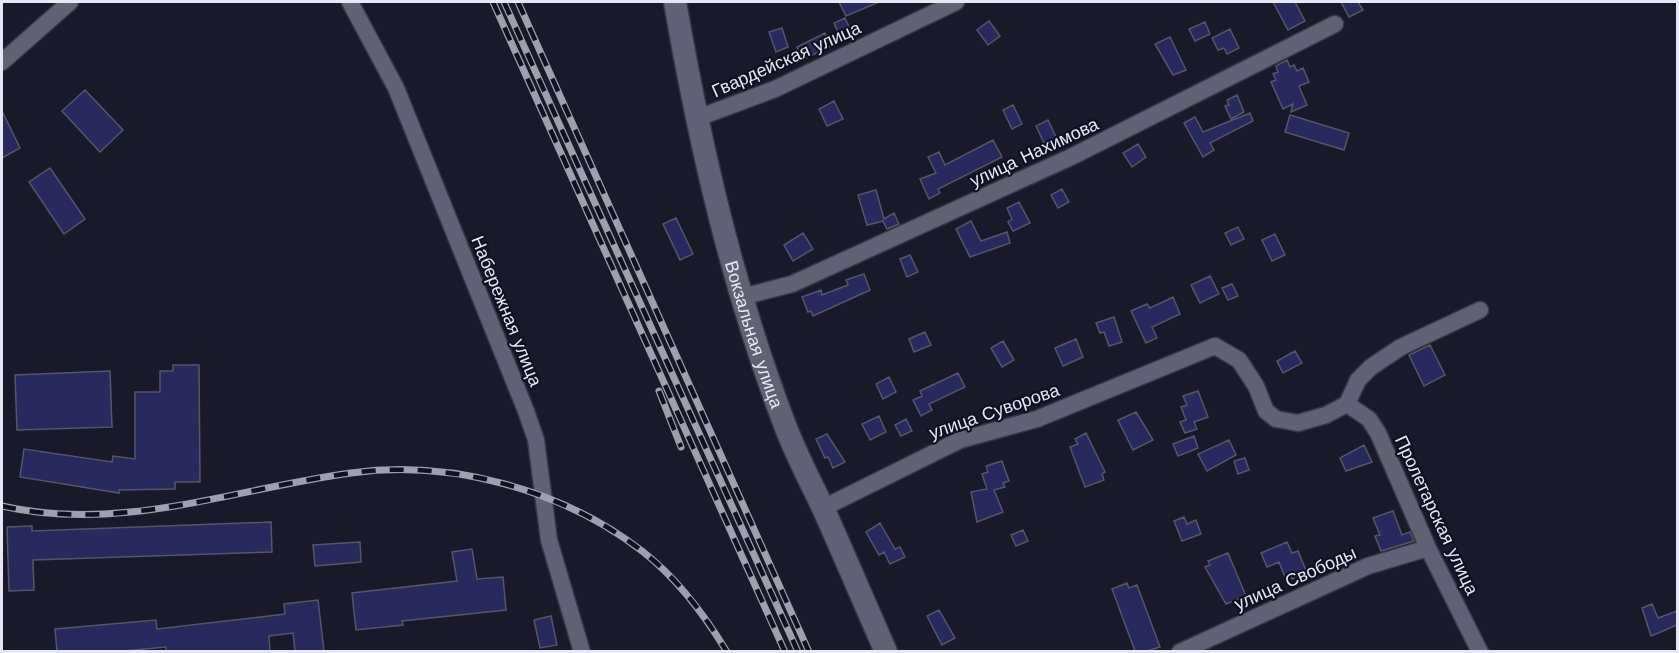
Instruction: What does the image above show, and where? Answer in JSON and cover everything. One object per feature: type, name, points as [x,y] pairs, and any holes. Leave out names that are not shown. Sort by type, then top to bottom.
[{"type":"main road","name":"Вокзальная улица","points":[[675,2],[696,119],[742,297],[786,430],[886,651]]},
{"type":"street","points":[[2,62],[70,2]]},
{"type":"street","name":"Набережная улица","points":[[350,2],[396,88],[526,411],[536,440],[549,540],[582,651]]},
{"type":"street","name":"Гвардейская улица","points":[[696,119],[775,89],[956,2]]},
{"type":"street","name":"улица Нахимова","points":[[742,297],[792,284],[1071,157],[1335,24]]},
{"type":"street","points":[[1347,404],[1358,381],[1371,367],[1401,347],[1480,310]]},
{"type":"street","name":"улица Суворова","points":[[823,508],[960,440],[1036,419],[1215,346],[1239,360],[1256,386],[1266,411],[1276,418],[1298,423],[1326,415],[1347,404]]},
{"type":"street","name":"Пролетарская улица","points":[[1347,404],[1368,419],[1378,433],[1428,548],[1480,651]]},
{"type":"street","name":"улица Свободы","points":[[1180,651],[1368,566],[1428,548]]},
{"type":"building","points":[[839,2],[879,2],[846,16]]},
{"type":"building","points":[[1273,2],[1295,2],[1305,21],[1288,30]]},
{"type":"building","points":[[1341,2],[1358,2],[1363,10],[1349,17]]},
{"type":"building","points":[[845,18],[850,29],[839,34],[834,23]]},
{"type":"building","points":[[989,21],[1000,36],[988,45],[977,30]]},
{"type":"building","points":[[1205,22],[1210,34],[1195,41],[1189,29]]},
{"type":"building","points":[[782,28],[788,47],[776,52],[769,32]]},
{"type":"building","points":[[1230,29],[1239,48],[1227,54],[1224,48],[1218,50],[1212,38]]},
{"type":"building","points":[[825,33],[831,46],[802,60],[797,47]]},
{"type":"building","points":[[1170,37],[1186,70],[1173,75],[1155,44]]},
{"type":"building","points":[[1287,60],[1290,67],[1294,65],[1297,71],[1303,68],[1309,82],[1299,86],[1307,105],[1291,112],[1293,104],[1283,109],[1271,82],[1276,80],[1273,74],[1278,72],[1276,66]]},
{"type":"building","points":[[85,90],[123,130],[100,152],[62,111]]},
{"type":"building","points":[[1237,95],[1244,112],[1231,119],[1225,106],[1229,105],[1227,100]]},
{"type":"building","points":[[834,101],[843,119],[827,126],[819,109]]},
{"type":"building","points":[[1013,105],[1022,124],[1012,129],[1003,110]]},
{"type":"building","points":[[2,111],[20,148],[2,158]]},
{"type":"building","points":[[1250,113],[1253,121],[1210,143],[1214,150],[1203,157],[1184,123],[1195,117],[1203,132]]},
{"type":"building","points":[[1290,115],[1349,133],[1344,150],[1285,132]]},
{"type":"building","points":[[1048,120],[1056,137],[1044,143],[1036,126]]},
{"type":"building","points":[[993,140],[1002,157],[938,189],[940,193],[929,199],[920,179],[936,173],[928,157],[939,152],[945,165]]},
{"type":"building","points":[[1138,144],[1146,157],[1132,167],[1123,153]]},
{"type":"building","points":[[50,168],[85,219],[64,234],[29,182]]},
{"type":"building","points":[[1062,189],[1069,202],[1058,208],[1051,195]]},
{"type":"building","points":[[876,190],[884,219],[894,213],[899,224],[887,229],[883,221],[867,225],[858,195]]},
{"type":"building","points":[[1019,202],[1030,223],[1013,231],[1008,222],[1012,219],[1007,208]]},
{"type":"building","points":[[676,218],[693,254],[680,260],[663,224]]},
{"type":"building","points":[[971,221],[981,241],[1007,232],[1010,243],[970,257],[956,229]]},
{"type":"building","points":[[1238,227],[1244,239],[1231,245],[1225,233]]},
{"type":"building","points":[[803,233],[813,249],[793,261],[784,245]]},
{"type":"building","points":[[1275,234],[1285,255],[1272,261],[1262,240]]},
{"type":"building","points":[[910,255],[918,272],[907,277],[900,259]]},
{"type":"building","points":[[864,274],[870,290],[813,316],[811,311],[808,312],[802,297],[821,290],[822,295],[848,285],[846,280]]},
{"type":"building","points":[[1210,276],[1219,294],[1200,303],[1191,285]]},
{"type":"building","points":[[1232,284],[1238,296],[1228,300],[1222,288]]},
{"type":"building","points":[[1173,297],[1180,314],[1152,327],[1157,338],[1146,343],[1131,311],[1147,304],[1150,308]]},
{"type":"building","points":[[1114,317],[1122,342],[1109,346],[1104,332],[1100,333],[1096,323]]},
{"type":"building","points":[[925,332],[931,345],[914,352],[909,339]]},
{"type":"building","points":[[1076,339],[1083,357],[1063,366],[1055,348]]},
{"type":"building","points":[[1003,341],[1014,360],[1002,367],[991,348]]},
{"type":"building","points":[[1430,345],[1445,375],[1424,386],[1409,355]]},
{"type":"building","points":[[1295,351],[1302,363],[1283,373],[1277,361]]},
{"type":"building","points":[[173,365],[199,365],[200,482],[175,482],[175,489],[119,490],[119,493],[20,477],[24,449],[112,462],[113,456],[135,459],[135,392],[160,392],[160,371],[173,371]]},
{"type":"building","points":[[110,371],[112,427],[17,430],[15,375]]},
{"type":"building","points":[[958,373],[965,387],[929,404],[932,410],[921,416],[913,400],[922,396],[920,391]]},
{"type":"building","points":[[889,377],[896,392],[883,399],[876,384]]},
{"type":"building","points":[[1198,391],[1208,417],[1194,422],[1197,429],[1185,433],[1180,422],[1186,420],[1181,407],[1187,405],[1183,396]]},
{"type":"building","points":[[1136,412],[1153,440],[1133,450],[1118,420]]},
{"type":"building","points":[[879,416],[886,432],[870,440],[862,424]]},
{"type":"building","points":[[906,419],[912,431],[901,436],[895,425]]},
{"type":"building","points":[[1086,433],[1105,472],[1102,474],[1104,480],[1085,487],[1070,447],[1078,444],[1075,439]]},
{"type":"building","points":[[827,434],[845,462],[833,468],[828,457],[825,458],[816,439]]},
{"type":"building","points":[[1194,436],[1198,448],[1178,456],[1173,444]]},
{"type":"building","points":[[1229,440],[1236,455],[1207,471],[1198,454]]},
{"type":"building","points":[[1364,445],[1372,462],[1346,471],[1340,458]]},
{"type":"building","points":[[1245,458],[1249,470],[1238,474],[1234,461]]},
{"type":"building","points":[[1002,461],[1009,481],[1003,483],[1005,487],[994,490],[1003,512],[977,522],[971,492],[987,489],[982,474],[988,472],[986,466]]},
{"type":"building","points":[[1393,511],[1402,535],[1410,532],[1414,541],[1381,551],[1375,536],[1380,535],[1373,518]]},
{"type":"building","points":[[1184,517],[1187,524],[1196,520],[1201,534],[1182,541],[1174,521]]},
{"type":"building","points":[[271,522],[272,552],[33,560],[34,590],[9,591],[7,527],[32,526],[32,531]]},
{"type":"building","points":[[880,523],[895,549],[900,547],[905,557],[890,564],[884,552],[879,555],[866,532]]},
{"type":"building","points":[[1023,530],[1028,541],[1016,546],[1011,535]]},
{"type":"building","points":[[360,542],[361,562],[315,566],[313,545]]},
{"type":"building","points":[[1287,542],[1292,553],[1298,551],[1307,573],[1292,579],[1291,575],[1285,577],[1279,562],[1267,567],[1261,553]]},
{"type":"building","points":[[472,549],[477,579],[503,577],[506,610],[402,621],[403,625],[356,630],[352,593],[457,581],[452,552]]},
{"type":"building","points":[[1228,553],[1246,596],[1226,604],[1205,567],[1210,565],[1208,561]]},
{"type":"building","points":[[1127,583],[1129,588],[1137,585],[1160,647],[1147,651],[1135,651],[1112,589]]},
{"type":"building","points":[[318,600],[324,651],[295,651],[293,633],[269,636],[270,651],[166,651],[166,647],[123,651],[57,651],[55,629],[156,620],[157,629],[285,614],[284,604]]},
{"type":"building","points":[[1652,604],[1658,618],[1677,611],[1677,625],[1651,636],[1642,608]]},
{"type":"building","points":[[939,610],[955,638],[942,645],[927,616]]},
{"type":"building","points":[[551,616],[557,645],[540,648],[534,620]]},
{"type":"railway","points":[[493,2],[785,652]]},
{"type":"railway","points":[[504,2],[798,652]]},
{"type":"railway","points":[[518,2],[809,652]]},
{"type":"railway","points":[[659,391],[681,447]]},
{"type":"railway","points":[[2,506],[47,513],[134,512],[351,473],[389,470],[466,475],[542,496],[577,511],[642,551],[678,585],[699,610],[727,652]]}]
